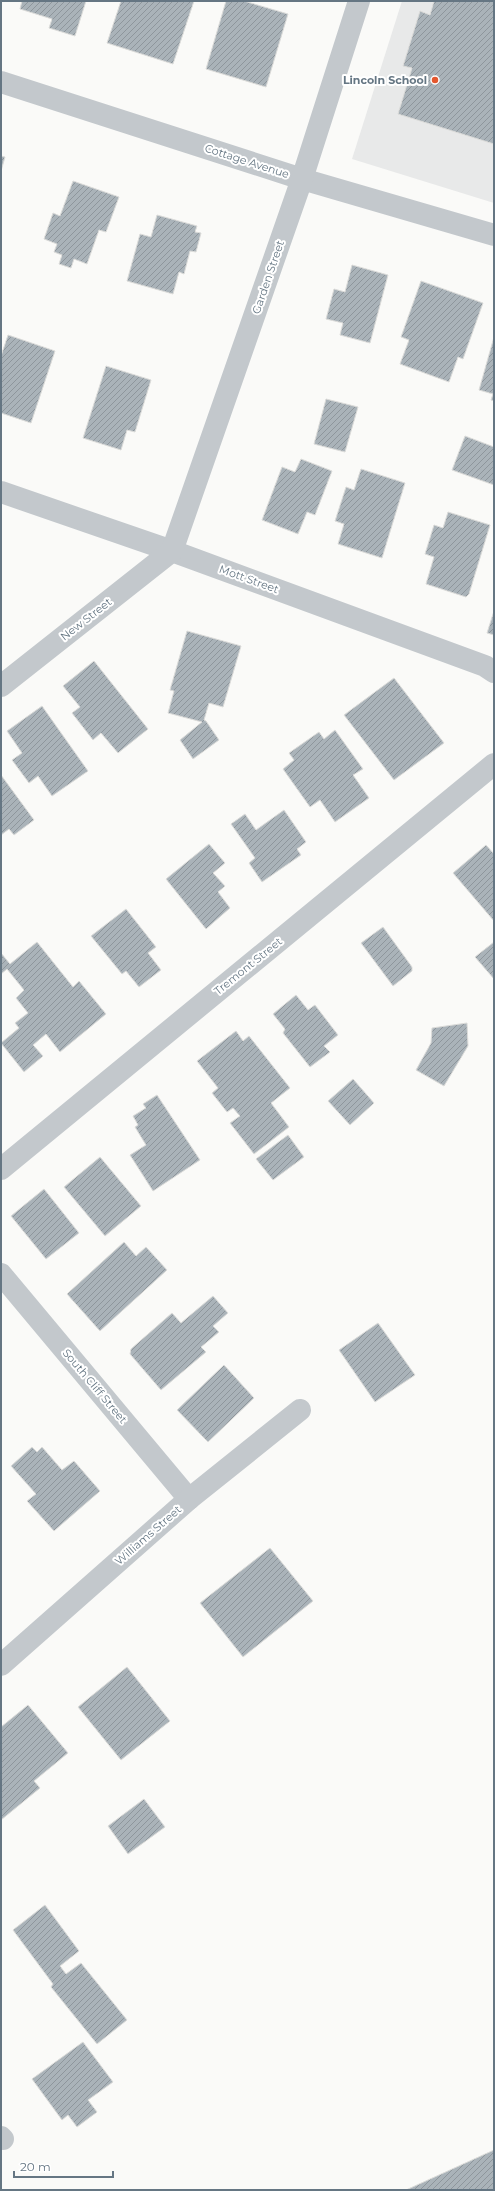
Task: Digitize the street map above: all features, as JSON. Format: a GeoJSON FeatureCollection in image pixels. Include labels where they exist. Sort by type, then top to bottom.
{"type":"FeatureCollection","features":[{"type":"Feature","properties":{"kind":"street","name":"Garden Street"},"geometry":{"type":"LineString","coordinates":[[172,551],[302,179],[359,1]]}},
{"type":"Feature","properties":{"kind":"street","name":"Cottage Avenue"},"geometry":{"type":"LineString","coordinates":[[1,82],[302,179],[494,235]]}},
{"type":"Feature","properties":{"kind":"street","name":"Mott Street"},"geometry":{"type":"LineString","coordinates":[[1,492],[172,551],[485,666],[494,672]]}},
{"type":"Feature","properties":{"kind":"street","name":"New Street"},"geometry":{"type":"LineString","coordinates":[[1,686],[172,551]]}},
{"type":"Feature","properties":{"kind":"street","name":"Tremont Street"},"geometry":{"type":"LineString","coordinates":[[1,1169],[494,764]]}},
{"type":"Feature","properties":{"kind":"street","name":"South Cliff Street"},"geometry":{"type":"LineString","coordinates":[[1,1274],[189,1499]]}},
{"type":"Feature","properties":{"kind":"street","name":"Williams Street"},"geometry":{"type":"LineString","coordinates":[[1,1665],[189,1499],[300,1410]]}},
{"type":"Feature","properties":{"kind":"shaded area","name":"Lincoln School"},"geometry":{"type":"Polygon","coordinates":[[[402,1],[494,1],[494,203],[352,159],[402,1]]]}},
{"type":"Feature","properties":{"kind":"building"},"geometry":{"type":"Polygon","coordinates":[[[22,1],[86,1],[75,36],[49,28],[52,19],[20,9],[22,1]]]}},
{"type":"Feature","properties":{"kind":"building"},"geometry":{"type":"Polygon","coordinates":[[[121,1],[194,1],[173,64],[107,43],[121,1]]]}},
{"type":"Feature","properties":{"kind":"building"},"geometry":{"type":"Polygon","coordinates":[[[226,1],[244,1],[288,14],[266,87],[206,69],[226,1]]]}},
{"type":"Feature","properties":{"kind":"building"},"geometry":{"type":"Polygon","coordinates":[[[434,1],[494,1],[494,144],[398,114],[412,68],[403,66],[420,11],[430,15],[434,1]]]}},
{"type":"Feature","properties":{"kind":"building"},"geometry":{"type":"Polygon","coordinates":[[[1,156],[5,157],[1,171],[1,156]]]}},
{"type":"Feature","properties":{"kind":"building"},"geometry":{"type":"Polygon","coordinates":[[[73,181],[119,197],[106,232],[99,230],[87,264],[74,259],[71,268],[59,264],[62,255],[54,252],[57,244],[44,239],[53,213],[60,216],[73,181]]]}},
{"type":"Feature","properties":{"kind":"building"},"geometry":{"type":"Polygon","coordinates":[[[157,215],[197,226],[195,232],[201,233],[196,252],[190,251],[184,274],[179,272],[173,294],[127,281],[140,234],[151,237],[157,215]]]}},
{"type":"Feature","properties":{"kind":"building"},"geometry":{"type":"Polygon","coordinates":[[[352,265],[388,275],[370,343],[340,335],[343,323],[326,319],[334,289],[345,292],[352,265]]]}},
{"type":"Feature","properties":{"kind":"building"},"geometry":{"type":"Polygon","coordinates":[[[421,281],[483,303],[463,359],[458,357],[449,382],[400,364],[409,340],[401,337],[421,281]]]}},
{"type":"Feature","properties":{"kind":"building"},"geometry":{"type":"Polygon","coordinates":[[[8,335],[55,351],[31,423],[1,413],[1,356],[8,335]]]}},
{"type":"Feature","properties":{"kind":"building"},"geometry":{"type":"Polygon","coordinates":[[[494,337],[494,401],[491,400],[493,394],[479,390],[494,337]]]}},
{"type":"Feature","properties":{"kind":"building"},"geometry":{"type":"Polygon","coordinates":[[[106,366],[151,380],[135,432],[127,430],[121,450],[83,438],[106,366]]]}},
{"type":"Feature","properties":{"kind":"building"},"geometry":{"type":"Polygon","coordinates":[[[326,399],[358,407],[345,452],[314,444],[326,399]]]}},
{"type":"Feature","properties":{"kind":"building"},"geometry":{"type":"Polygon","coordinates":[[[465,436],[494,447],[494,485],[452,470],[465,436]]]}},
{"type":"Feature","properties":{"kind":"building"},"geometry":{"type":"Polygon","coordinates":[[[301,459],[332,471],[315,515],[307,512],[298,534],[262,520],[282,467],[295,472],[301,459]]]}},
{"type":"Feature","properties":{"kind":"building"},"geometry":{"type":"Polygon","coordinates":[[[361,469],[405,483],[382,558],[338,544],[344,524],[335,521],[346,487],[354,490],[361,469]]]}},
{"type":"Feature","properties":{"kind":"building"},"geometry":{"type":"Polygon","coordinates":[[[448,512],[490,525],[469,594],[466,597],[426,584],[434,557],[425,554],[434,525],[443,528],[448,512]]]}},
{"type":"Feature","properties":{"kind":"building"},"geometry":{"type":"Polygon","coordinates":[[[494,611],[494,635],[487,633],[494,611]]]}},
{"type":"Feature","properties":{"kind":"building"},"geometry":{"type":"Polygon","coordinates":[[[187,631],[241,646],[223,707],[209,703],[204,720],[219,740],[193,759],[180,740],[202,722],[168,713],[174,691],[170,690],[187,631]]]}},
{"type":"Feature","properties":{"kind":"building"},"geometry":{"type":"Polygon","coordinates":[[[94,661],[148,729],[118,753],[101,733],[93,740],[72,713],[80,707],[63,686],[94,661]]]}},
{"type":"Feature","properties":{"kind":"building"},"geometry":{"type":"Polygon","coordinates":[[[394,678],[444,743],[394,780],[344,715],[394,678]]]}},
{"type":"Feature","properties":{"kind":"building"},"geometry":{"type":"Polygon","coordinates":[[[42,706],[88,771],[52,796],[38,776],[29,783],[12,760],[22,753],[7,731],[42,706]]]}},
{"type":"Feature","properties":{"kind":"building"},"geometry":{"type":"Polygon","coordinates":[[[335,730],[363,769],[353,775],[369,798],[335,822],[320,800],[310,807],[283,769],[294,760],[289,753],[319,732],[324,739],[335,730]]]}},
{"type":"Feature","properties":{"kind":"building"},"geometry":{"type":"Polygon","coordinates":[[[1,775],[34,820],[14,835],[9,829],[1,835],[1,775]]]}},
{"type":"Feature","properties":{"kind":"building"},"geometry":{"type":"Polygon","coordinates":[[[284,810],[306,842],[297,849],[301,855],[262,882],[249,863],[255,858],[231,824],[245,814],[256,830],[284,810]]]}},
{"type":"Feature","properties":{"kind":"building"},"geometry":{"type":"Polygon","coordinates":[[[209,844],[225,863],[213,873],[225,886],[218,892],[230,908],[206,929],[166,879],[209,844]]]}},
{"type":"Feature","properties":{"kind":"building"},"geometry":{"type":"Polygon","coordinates":[[[486,845],[494,854],[494,921],[453,873],[486,845]]]}},
{"type":"Feature","properties":{"kind":"building"},"geometry":{"type":"Polygon","coordinates":[[[126,909],[156,947],[148,953],[161,970],[139,987],[126,971],[122,974],[91,936],[126,909]]]}},
{"type":"Feature","properties":{"kind":"building"},"geometry":{"type":"Polygon","coordinates":[[[383,927],[412,967],[412,971],[393,986],[361,943],[383,927]]]}},
{"type":"Feature","properties":{"kind":"building"},"geometry":{"type":"Polygon","coordinates":[[[37,942],[73,987],[79,981],[106,1014],[60,1052],[46,1034],[33,1045],[43,1056],[24,1072],[1,1043],[19,1028],[15,1023],[28,1013],[16,998],[24,990],[7,969],[1,974],[1,953],[10,964],[37,942]]]}},
{"type":"Feature","properties":{"kind":"building"},"geometry":{"type":"Polygon","coordinates":[[[494,942],[494,979],[475,957],[494,942]]]}},
{"type":"Feature","properties":{"kind":"building"},"geometry":{"type":"Polygon","coordinates":[[[296,995],[308,1010],[315,1005],[338,1035],[324,1046],[330,1052],[310,1067],[283,1033],[285,1029],[273,1014],[296,995]]]}},
{"type":"Feature","properties":{"kind":"building"},"geometry":{"type":"Polygon","coordinates":[[[467,1023],[468,1046],[444,1086],[416,1070],[431,1043],[432,1028],[467,1023]]]}},
{"type":"Feature","properties":{"kind":"building"},"geometry":{"type":"Polygon","coordinates":[[[236,1031],[243,1041],[249,1036],[290,1088],[271,1103],[289,1127],[254,1154],[230,1123],[240,1116],[233,1108],[227,1112],[212,1093],[218,1088],[197,1061],[236,1031]]]}},
{"type":"Feature","properties":{"kind":"building"},"geometry":{"type":"Polygon","coordinates":[[[353,1079],[374,1103],[350,1125],[328,1101],[353,1079]]]}},
{"type":"Feature","properties":{"kind":"building"},"geometry":{"type":"Polygon","coordinates":[[[157,1095],[200,1160],[153,1191],[130,1155],[146,1145],[135,1127],[138,1125],[133,1116],[146,1108],[143,1104],[157,1095]]]}},
{"type":"Feature","properties":{"kind":"building"},"geometry":{"type":"Polygon","coordinates":[[[288,1135],[304,1157],[273,1180],[256,1159],[288,1135]]]}},
{"type":"Feature","properties":{"kind":"building"},"geometry":{"type":"Polygon","coordinates":[[[100,1157],[141,1206],[105,1236],[64,1187],[100,1157]]]}},
{"type":"Feature","properties":{"kind":"building"},"geometry":{"type":"Polygon","coordinates":[[[44,1189],[79,1233],[46,1259],[11,1216],[44,1189]]]}},
{"type":"Feature","properties":{"kind":"building"},"geometry":{"type":"Polygon","coordinates":[[[124,1242],[136,1256],[146,1247],[167,1270],[100,1331],[67,1294],[124,1242]]]}},
{"type":"Feature","properties":{"kind":"building"},"geometry":{"type":"Polygon","coordinates":[[[213,1296],[228,1313],[213,1326],[219,1332],[201,1347],[206,1352],[161,1390],[130,1354],[131,1349],[172,1313],[181,1323],[213,1296]]]}},
{"type":"Feature","properties":{"kind":"building"},"geometry":{"type":"Polygon","coordinates":[[[378,1323],[415,1375],[375,1402],[339,1350],[378,1323]]]}},
{"type":"Feature","properties":{"kind":"building"},"geometry":{"type":"Polygon","coordinates":[[[224,1365],[254,1398],[208,1442],[177,1410],[224,1365]]]}},
{"type":"Feature","properties":{"kind":"building"},"geometry":{"type":"Polygon","coordinates":[[[32,1447],[37,1452],[42,1447],[62,1470],[74,1461],[100,1491],[54,1531],[27,1501],[36,1494],[11,1466],[32,1447]]]}},
{"type":"Feature","properties":{"kind":"building"},"geometry":{"type":"Polygon","coordinates":[[[270,1548],[313,1601],[243,1657],[200,1603],[270,1548]]]}},
{"type":"Feature","properties":{"kind":"building"},"geometry":{"type":"Polygon","coordinates":[[[127,1667],[170,1721],[121,1760],[78,1707],[127,1667]]]}},
{"type":"Feature","properties":{"kind":"building"},"geometry":{"type":"Polygon","coordinates":[[[28,1705],[68,1753],[34,1781],[40,1788],[1,1820],[1,1727],[28,1705]]]}},
{"type":"Feature","properties":{"kind":"building"},"geometry":{"type":"Polygon","coordinates":[[[144,1799],[165,1827],[128,1854],[108,1826],[144,1799]]]}},
{"type":"Feature","properties":{"kind":"building"},"geometry":{"type":"Polygon","coordinates":[[[45,1905],[79,1951],[60,1966],[66,1974],[81,1963],[127,2020],[97,2044],[51,1987],[53,1984],[13,1930],[45,1905]]]}},
{"type":"Feature","properties":{"kind":"building"},"geometry":{"type":"Polygon","coordinates":[[[83,2042],[113,2082],[88,2100],[97,2112],[77,2127],[68,2115],[62,2120],[32,2079],[83,2042]]]}},
{"type":"Feature","properties":{"kind":"building"},"geometry":{"type":"Polygon","coordinates":[[[494,2150],[494,2190],[406,2190],[494,2150]]]}},
{"type":"Feature","properties":{"kind":"place","name":"Lincoln School"},"geometry":{"type":"Point","coordinates":[435,80]}}]}
